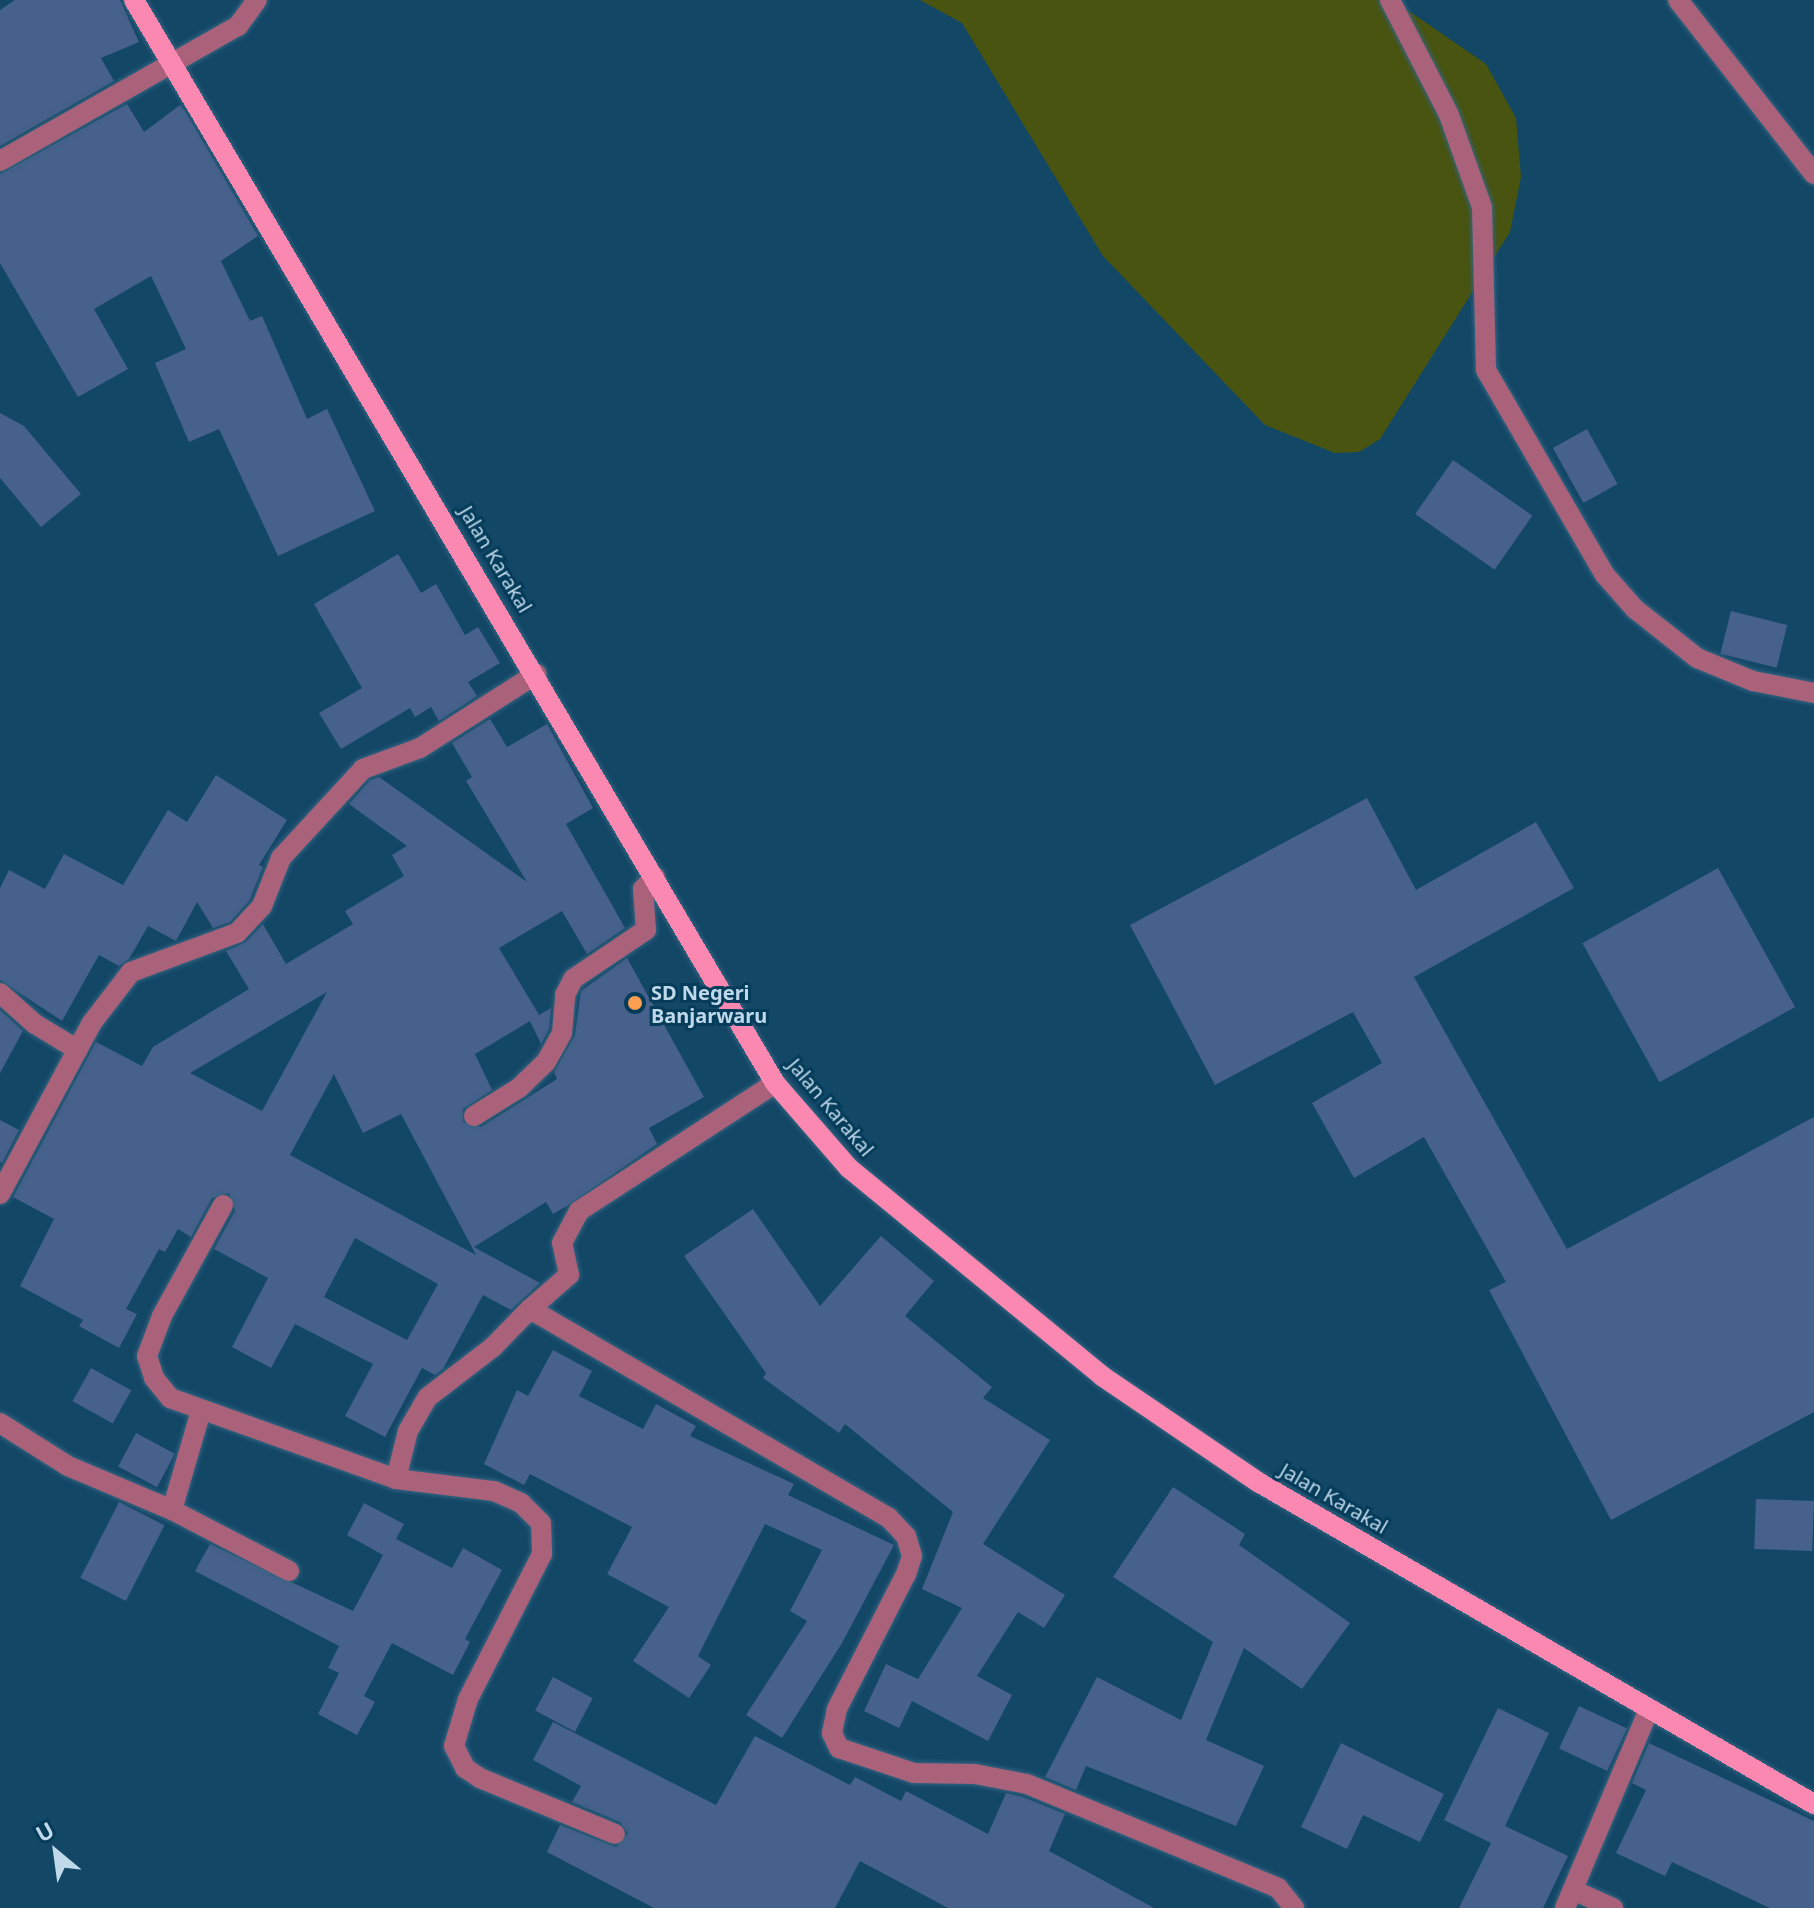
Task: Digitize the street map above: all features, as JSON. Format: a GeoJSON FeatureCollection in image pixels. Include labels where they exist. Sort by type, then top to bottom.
{"type":"FeatureCollection","features":[{"type":"Feature","properties":{"kind":"main road","name":"Jalan Karakal"},"geometry":{"type":"LineString","coordinates":[[134,0],[536,674],[775,1083],[849,1168],[1102,1376],[1258,1482],[1814,1804]]}},
{"type":"Feature","properties":{"kind":"street"},"geometry":{"type":"LineString","coordinates":[[0,161],[238,26],[257,0]]}},
{"type":"Feature","properties":{"kind":"street"},"geometry":{"type":"LineString","coordinates":[[1390,0],[1449,115],[1482,207],[1486,370],[1605,575],[1635,609],[1697,658],[1753,681],[1814,693]]}},
{"type":"Feature","properties":{"kind":"street"},"geometry":{"type":"LineString","coordinates":[[1678,0],[1814,174]]}},
{"type":"Feature","properties":{"kind":"street"},"geometry":{"type":"LineString","coordinates":[[0,1194],[91,1024],[139,965],[237,933],[252,922],[281,858],[363,769],[420,748],[536,674]]}},
{"type":"Feature","properties":{"kind":"street"},"geometry":{"type":"LineString","coordinates":[[474,1116],[519,1088],[546,1062],[562,1033],[565,995],[573,979],[646,930],[643,889],[655,877]]}},
{"type":"Feature","properties":{"kind":"street"},"geometry":{"type":"LineString","coordinates":[[0,993],[35,1024],[78,1050]]}},
{"type":"Feature","properties":{"kind":"street"},"geometry":{"type":"LineString","coordinates":[[396,1479],[408,1431],[428,1397],[493,1347],[569,1275],[562,1243],[571,1218],[775,1083]]}},
{"type":"Feature","properties":{"kind":"street"},"geometry":{"type":"LineString","coordinates":[[223,1205],[162,1316],[147,1356],[161,1389],[201,1411],[396,1479],[494,1491],[521,1503],[541,1523],[542,1554],[468,1699],[454,1746],[465,1768],[480,1778],[615,1834]]}},
{"type":"Feature","properties":{"kind":"street"},"geometry":{"type":"LineString","coordinates":[[530,1309],[889,1518],[906,1536],[912,1556],[906,1574],[837,1709],[832,1733],[839,1748],[914,1773],[975,1774],[1027,1784],[1278,1888],[1294,1908]]}},
{"type":"Feature","properties":{"kind":"street"},"geometry":{"type":"LineString","coordinates":[[172,1510],[201,1411]]}},
{"type":"Feature","properties":{"kind":"street"},"geometry":{"type":"LineString","coordinates":[[0,1423],[68,1466],[172,1510],[289,1571]]}},
{"type":"Feature","properties":{"kind":"street"},"geometry":{"type":"LineString","coordinates":[[1613,1908],[1569,1899],[1649,1709]]}},
{"type":"Feature","properties":{"kind":"green space"},"geometry":{"type":"Polygon","coordinates":[[[920,0],[1393,0],[1486,64],[1516,118],[1521,177],[1510,232],[1380,439],[1359,452],[1335,453],[1265,425],[1103,256],[962,23],[920,0]]]}},
{"type":"Feature","properties":{"kind":"building"},"geometry":{"type":"Polygon","coordinates":[[[15,0],[120,0],[139,42],[101,58],[114,81],[0,146],[0,10],[15,0]]]}},
{"type":"Feature","properties":{"kind":"building"},"geometry":{"type":"Polygon","coordinates":[[[127,104],[144,132],[180,105],[185,111],[258,236],[221,261],[250,321],[262,316],[307,419],[327,409],[375,511],[278,556],[219,429],[189,442],[155,363],[186,349],[151,276],[94,309],[128,369],[78,397],[0,263],[0,174],[127,104]]]}},
{"type":"Feature","properties":{"kind":"building"},"geometry":{"type":"Polygon","coordinates":[[[0,413],[24,426],[81,494],[41,527],[0,478],[0,413]]]}},
{"type":"Feature","properties":{"kind":"building"},"geometry":{"type":"Polygon","coordinates":[[[1587,429],[1618,484],[1583,503],[1553,448],[1587,429]]]}},
{"type":"Feature","properties":{"kind":"building"},"geometry":{"type":"Polygon","coordinates":[[[1453,460],[1532,516],[1495,570],[1415,514],[1453,460]]]}},
{"type":"Feature","properties":{"kind":"building"},"geometry":{"type":"Polygon","coordinates":[[[398,554],[421,593],[436,584],[465,635],[478,627],[500,663],[468,682],[477,696],[439,721],[431,707],[415,717],[410,708],[341,749],[319,713],[362,688],[314,604],[398,554]]]}},
{"type":"Feature","properties":{"kind":"building"},"geometry":{"type":"Polygon","coordinates":[[[1731,611],[1787,625],[1777,668],[1720,654],[1731,611]]]}},
{"type":"Feature","properties":{"kind":"building"},"geometry":{"type":"Polygon","coordinates":[[[490,719],[507,747],[547,724],[593,808],[566,824],[625,928],[587,954],[562,911],[499,948],[539,1015],[551,1008],[549,1029],[541,1044],[530,1021],[475,1054],[492,1090],[463,1109],[463,1122],[481,1127],[557,1079],[554,1072],[575,1035],[581,991],[627,958],[704,1097],[649,1128],[657,1144],[567,1206],[553,1214],[546,1202],[474,1247],[540,1283],[511,1310],[483,1295],[443,1369],[435,1375],[422,1368],[385,1437],[345,1416],[373,1364],[295,1324],[271,1368],[232,1347],[268,1278],[214,1249],[235,1211],[229,1193],[212,1198],[191,1237],[178,1229],[165,1252],[159,1249],[126,1309],[137,1314],[119,1348],[79,1326],[83,1320],[20,1286],[54,1219],[13,1197],[96,1042],[142,1066],[153,1047],[249,989],[226,951],[246,942],[263,924],[286,964],[353,924],[345,911],[404,876],[392,855],[407,846],[349,804],[370,780],[379,777],[527,882],[466,781],[472,777],[452,743],[490,719]],[[327,992],[190,1073],[262,1111],[327,992]],[[334,1074],[290,1155],[476,1255],[401,1114],[363,1133],[334,1074]],[[355,1238],[324,1297],[407,1340],[438,1284],[355,1238]]]}},
{"type":"Feature","properties":{"kind":"building"},"geometry":{"type":"Polygon","coordinates":[[[216,775],[287,820],[259,865],[263,867],[249,901],[230,922],[213,928],[197,902],[176,941],[148,926],[129,959],[119,966],[99,955],[62,1021],[0,980],[0,888],[9,870],[45,889],[64,854],[123,885],[168,810],[187,822],[216,775]]]}},
{"type":"Feature","properties":{"kind":"building"},"geometry":{"type":"Polygon","coordinates":[[[1367,798],[1416,890],[1536,822],[1574,888],[1414,977],[1567,1249],[1814,1117],[1814,1412],[1611,1520],[1489,1290],[1506,1282],[1424,1137],[1354,1178],[1312,1103],[1382,1063],[1353,1012],[1215,1085],[1130,925],[1367,798]]]}},
{"type":"Feature","properties":{"kind":"building"},"geometry":{"type":"Polygon","coordinates":[[[1718,868],[1795,1007],[1660,1082],[1582,943],[1718,868]]]}},
{"type":"Feature","properties":{"kind":"building"},"geometry":{"type":"Polygon","coordinates":[[[0,1010],[23,1031],[0,1073],[0,1010]]]}},
{"type":"Feature","properties":{"kind":"building"},"geometry":{"type":"Polygon","coordinates":[[[0,1120],[19,1130],[2,1163],[0,1162],[0,1120]]]}},
{"type":"Feature","properties":{"kind":"building"},"geometry":{"type":"Polygon","coordinates":[[[753,1209],[820,1306],[881,1236],[934,1281],[905,1316],[992,1387],[983,1398],[1050,1440],[983,1544],[1065,1595],[1044,1628],[1018,1612],[977,1676],[1012,1695],[988,1741],[912,1701],[899,1728],[864,1711],[886,1664],[918,1679],[962,1608],[922,1589],[953,1512],[845,1424],[839,1433],[763,1378],[766,1373],[684,1256],[753,1209]]]}},
{"type":"Feature","properties":{"kind":"building"},"geometry":{"type":"Polygon","coordinates":[[[553,1350],[592,1371],[579,1396],[643,1429],[656,1404],[696,1426],[690,1436],[794,1484],[788,1495],[894,1545],[842,1643],[782,1738],[746,1715],[807,1621],[790,1611],[822,1550],[765,1524],[698,1656],[711,1665],[689,1698],[633,1661],[669,1607],[607,1574],[632,1527],[530,1474],[524,1485],[484,1464],[517,1390],[528,1396],[553,1350]]]}},
{"type":"Feature","properties":{"kind":"building"},"geometry":{"type":"Polygon","coordinates":[[[91,1368],[131,1390],[113,1424],[73,1401],[91,1368]]]}},
{"type":"Feature","properties":{"kind":"building"},"geometry":{"type":"Polygon","coordinates":[[[136,1433],[175,1454],[157,1487],[118,1467],[136,1433]]]}},
{"type":"Feature","properties":{"kind":"building"},"geometry":{"type":"Polygon","coordinates":[[[1173,1487],[1245,1534],[1239,1545],[1350,1623],[1302,1689],[1244,1648],[1206,1740],[1264,1766],[1236,1826],[1086,1766],[1076,1790],[1045,1777],[1097,1677],[1181,1720],[1213,1642],[1113,1577],[1173,1487]]]}},
{"type":"Feature","properties":{"kind":"building"},"geometry":{"type":"Polygon","coordinates":[[[1756,1499],[1814,1501],[1812,1551],[1754,1549],[1756,1499]]]}},
{"type":"Feature","properties":{"kind":"building"},"geometry":{"type":"Polygon","coordinates":[[[119,1502],[164,1525],[126,1601],[80,1578],[119,1502]]]}},
{"type":"Feature","properties":{"kind":"building"},"geometry":{"type":"Polygon","coordinates":[[[364,1503],[404,1524],[396,1539],[452,1568],[463,1548],[502,1570],[465,1639],[470,1642],[453,1675],[392,1643],[364,1696],[375,1702],[357,1735],[318,1714],[339,1673],[328,1668],[339,1646],[195,1571],[210,1544],[353,1611],[383,1555],[347,1535],[364,1503]]]}},
{"type":"Feature","properties":{"kind":"building"},"geometry":{"type":"Polygon","coordinates":[[[553,1677],[593,1698],[575,1732],[535,1711],[553,1677]]]}},
{"type":"Feature","properties":{"kind":"building"},"geometry":{"type":"Polygon","coordinates":[[[1579,1706],[1627,1728],[1607,1771],[1559,1749],[1579,1706]]]}},
{"type":"Feature","properties":{"kind":"building"},"geometry":{"type":"Polygon","coordinates":[[[1498,1708],[1549,1733],[1505,1826],[1568,1856],[1543,1908],[1459,1908],[1491,1843],[1444,1820],[1498,1708]]]}},
{"type":"Feature","properties":{"kind":"building"},"geometry":{"type":"Polygon","coordinates":[[[553,1722],[716,1805],[755,1736],[850,1785],[855,1777],[901,1801],[906,1791],[988,1834],[1006,1793],[1023,1797],[1065,1814],[1049,1851],[1154,1908],[948,1908],[860,1861],[835,1908],[654,1908],[547,1852],[560,1825],[616,1847],[628,1833],[620,1822],[572,1802],[581,1786],[533,1760],[553,1722]]]}},
{"type":"Feature","properties":{"kind":"building"},"geometry":{"type":"Polygon","coordinates":[[[1341,1743],[1444,1794],[1420,1842],[1363,1815],[1347,1849],[1301,1827],[1341,1743]]]}},
{"type":"Feature","properties":{"kind":"building"},"geometry":{"type":"Polygon","coordinates":[[[1649,1743],[1814,1821],[1814,1908],[1770,1908],[1672,1862],[1665,1876],[1616,1853],[1646,1790],[1632,1783],[1649,1743]]]}},
{"type":"Feature","properties":{"kind":"place","name":"SD Negeri Banjarwaru"},"geometry":{"type":"Point","coordinates":[635,1003]}}]}
